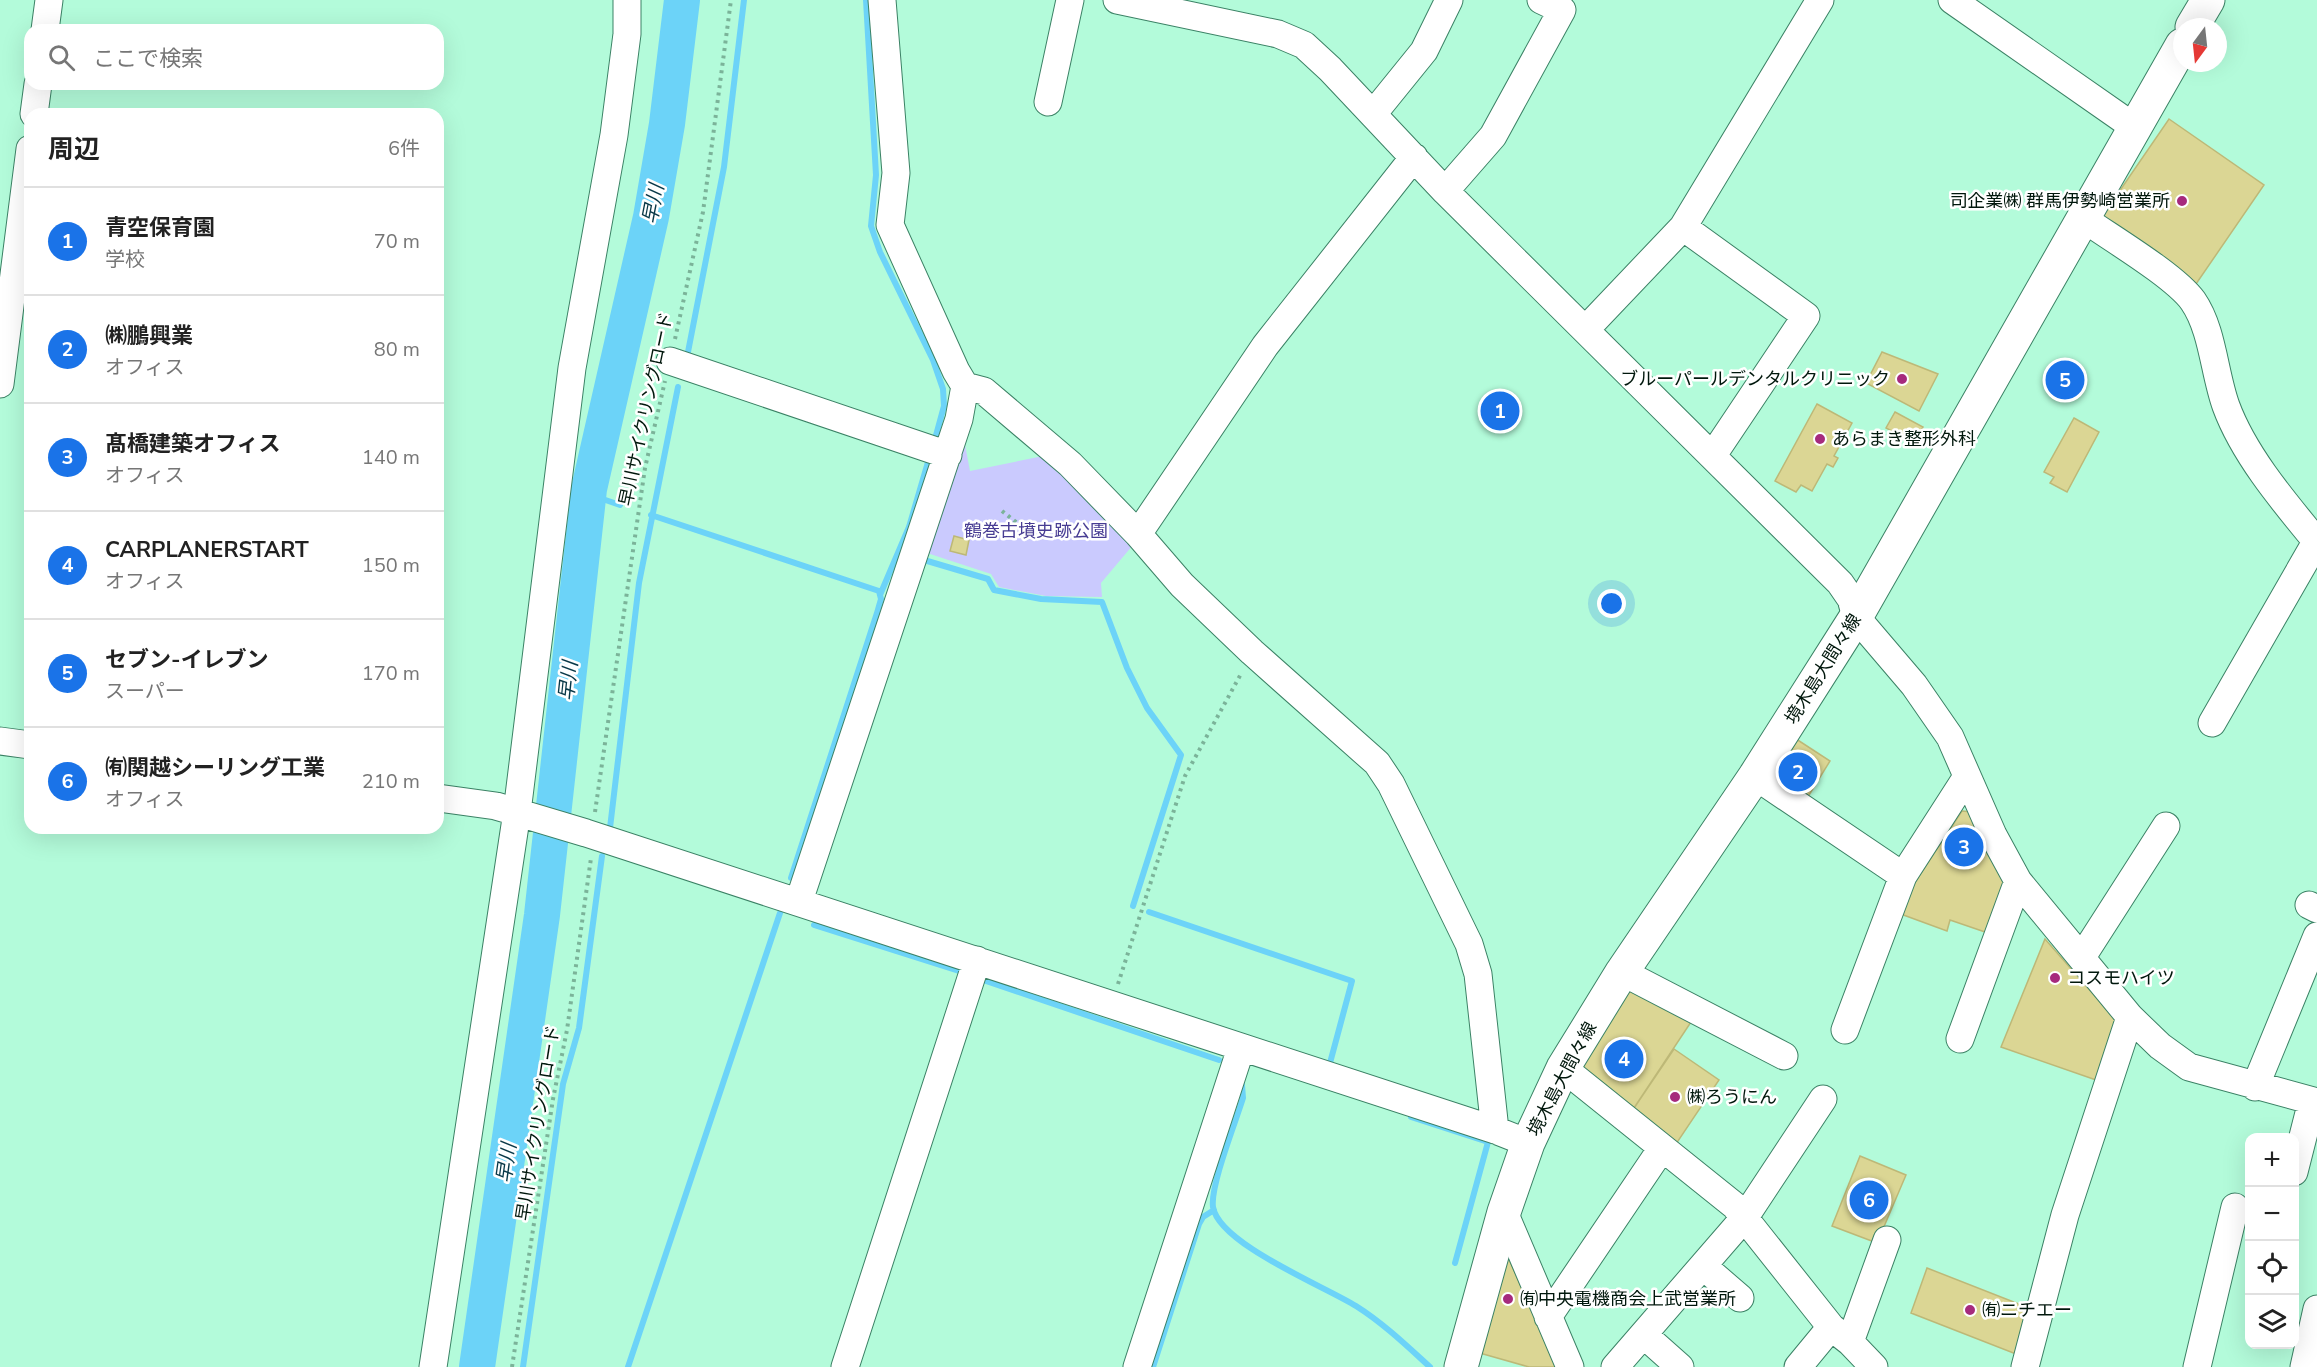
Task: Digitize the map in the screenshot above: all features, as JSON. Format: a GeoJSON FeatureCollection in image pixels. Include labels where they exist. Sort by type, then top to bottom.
{"type":"FeatureCollection","features":[{"type":"Feature","properties":{"kind":"main road"},"geometry":{"type":"LineString","coordinates":[[2198,18],[2208,0]]}},
{"type":"Feature","properties":{"kind":"main road","name":"境木島大間々線"},"geometry":{"type":"LineString","coordinates":[[1461,1367],[1504,1212],[1528,1143],[1563,1068],[1622,972],[1755,776],[1856,617],[2173,60]]}},
{"type":"Feature","properties":{"kind":"street"},"geometry":{"type":"LineString","coordinates":[[46,24],[49,0]]}},
{"type":"Feature","properties":{"kind":"street"},"geometry":{"type":"LineString","coordinates":[[433,1367],[521,814],[572,368],[615,135],[627,34],[627,0]]}},
{"type":"Feature","properties":{"kind":"street"},"geometry":{"type":"LineString","coordinates":[[799,901],[948,455],[959,419],[965,386],[890,225],[896,173],[882,0]]}},
{"type":"Feature","properties":{"kind":"street"},"geometry":{"type":"LineString","coordinates":[[1048,102],[1071,0]]}},
{"type":"Feature","properties":{"kind":"street"},"geometry":{"type":"LineString","coordinates":[[1373,114],[1424,51],[1449,0]]}},
{"type":"Feature","properties":{"kind":"street"},"geometry":{"type":"LineString","coordinates":[[1445,191],[1493,136],[1562,10],[1541,0]]}},
{"type":"Feature","properties":{"kind":"street"},"geometry":{"type":"LineString","coordinates":[[1586,329],[1683,226],[1820,0]]}},
{"type":"Feature","properties":{"kind":"street"},"geometry":{"type":"LineString","coordinates":[[1952,0],[2134,127]]}},
{"type":"Feature","properties":{"kind":"street"},"geometry":{"type":"LineString","coordinates":[[1126,1],[1226,10],[1304,45],[1445,191],[1713,454],[1840,583],[1851,599],[1856,617],[1914,685],[1950,737],[1966,778],[2018,881],[2130,1017],[2160,1046],[2189,1067],[2314,1102],[2299,1157]]}},
{"type":"Feature","properties":{"kind":"street"},"geometry":{"type":"LineString","coordinates":[[35,108],[37,90]]}},
{"type":"Feature","properties":{"kind":"street"},"geometry":{"type":"LineString","coordinates":[[1138,534],[1265,346],[1414,157]]}},
{"type":"Feature","properties":{"kind":"street"},"geometry":{"type":"LineString","coordinates":[[0,384],[24,196]]}},
{"type":"Feature","properties":{"kind":"street"},"geometry":{"type":"LineString","coordinates":[[2084,219],[2178,286],[2193,301],[2201,318],[2226,407],[2255,459],[2317,542],[2212,723]]}},
{"type":"Feature","properties":{"kind":"street"},"geometry":{"type":"LineString","coordinates":[[1683,226],[1806,315],[1713,454]]}},
{"type":"Feature","properties":{"kind":"street"},"geometry":{"type":"LineString","coordinates":[[670,361],[948,455]]}},
{"type":"Feature","properties":{"kind":"street"},"geometry":{"type":"LineString","coordinates":[[965,386],[984,391],[1070,464],[1138,534],[1182,585],[1252,652],[1377,763],[1391,784],[1469,944],[1478,974],[1495,1130]]}},
{"type":"Feature","properties":{"kind":"street"},"geometry":{"type":"LineString","coordinates":[[0,741],[24,744]]}},
{"type":"Feature","properties":{"kind":"street"},"geometry":{"type":"LineString","coordinates":[[1755,776],[1903,876]]}},
{"type":"Feature","properties":{"kind":"street"},"geometry":{"type":"LineString","coordinates":[[1845,1030],[1903,876],[1966,778]]}},
{"type":"Feature","properties":{"kind":"street"},"geometry":{"type":"LineString","coordinates":[[444,799],[496,806],[799,901],[1495,1130],[1528,1143]]}},
{"type":"Feature","properties":{"kind":"street"},"geometry":{"type":"LineString","coordinates":[[2082,957],[2166,826]]}},
{"type":"Feature","properties":{"kind":"street"},"geometry":{"type":"LineString","coordinates":[[1960,1039],[2018,881]]}},
{"type":"Feature","properties":{"kind":"street"},"geometry":{"type":"LineString","coordinates":[[2255,1087],[2317,936]]}},
{"type":"Feature","properties":{"kind":"street"},"geometry":{"type":"LineString","coordinates":[[844,1367],[977,960]]}},
{"type":"Feature","properties":{"kind":"street"},"geometry":{"type":"LineString","coordinates":[[1622,972],[1784,1056]]}},
{"type":"Feature","properties":{"kind":"street"},"geometry":{"type":"LineString","coordinates":[[2025,1367],[2065,1215],[2130,1017]]}},
{"type":"Feature","properties":{"kind":"street"},"geometry":{"type":"LineString","coordinates":[[1137,1367],[1241,1048]]}},
{"type":"Feature","properties":{"kind":"street"},"geometry":{"type":"LineString","coordinates":[[1563,1068],[1746,1217],[1841,1334],[1874,1367]]}},
{"type":"Feature","properties":{"kind":"street"},"geometry":{"type":"LineString","coordinates":[[1615,1367],[1746,1217],[1823,1099]]}},
{"type":"Feature","properties":{"kind":"street"},"geometry":{"type":"LineString","coordinates":[[1548,1317],[1662,1148]]}},
{"type":"Feature","properties":{"kind":"street"},"geometry":{"type":"LineString","coordinates":[[2197,1367],[2234,1207]]}},
{"type":"Feature","properties":{"kind":"street"},"geometry":{"type":"LineString","coordinates":[[1504,1212],[1570,1367]]}},
{"type":"Feature","properties":{"kind":"street"},"geometry":{"type":"LineString","coordinates":[[1798,1367],[1841,1334],[1887,1240]]}},
{"type":"Feature","properties":{"kind":"street"},"geometry":{"type":"LineString","coordinates":[[1703,1266],[1740,1298]]}},
{"type":"Feature","properties":{"kind":"street"},"geometry":{"type":"LineString","coordinates":[[2304,1367],[2317,1309]]}},
{"type":"Feature","properties":{"kind":"street"},"geometry":{"type":"LineString","coordinates":[[1644,1335],[1680,1367]]}},
{"type":"Feature","properties":{"kind":"path","name":"早川サイクリングロード"},"geometry":{"type":"LineString","coordinates":[[513,1367],[553,1099],[567,1030],[591,835],[645,468],[703,212],[731,0]]}},
{"type":"Feature","properties":{"kind":"path"},"geometry":{"type":"LineString","coordinates":[[1002,511],[1030,533]]}},
{"type":"Feature","properties":{"kind":"path"},"geometry":{"type":"LineString","coordinates":[[1112,1004],[1185,776],[1215,725],[1252,652]]}},
{"type":"Feature","properties":{"kind":"green space","name":"鶴巻古墳史跡公園"},"geometry":{"type":"Polygon","coordinates":[[[963,434],[970,471],[1048,455],[1133,545],[1101,583],[1102,597],[1046,596],[999,587],[991,574],[921,551],[963,434]]]}},
{"type":"Feature","properties":{"kind":"building","name":"司企業㈱ 群馬伊勢崎営業所"},"geometry":{"type":"Polygon","coordinates":[[[2169,119],[2264,185],[2196,284],[2101,218],[2169,119]]]}},
{"type":"Feature","properties":{"kind":"building","name":"ブルーパールデンタルクリニック"},"geometry":{"type":"Polygon","coordinates":[[[1882,352],[1938,374],[1919,411],[1866,383],[1882,352]]]}},
{"type":"Feature","properties":{"kind":"building","name":"あらまき整形外科"},"geometry":{"type":"Polygon","coordinates":[[[1817,404],[1852,423],[1834,456],[1838,458],[1833,467],[1827,464],[1812,491],[1801,485],[1796,492],[1775,481],[1817,404]]]}},
{"type":"Feature","properties":{"kind":"building"},"geometry":{"type":"Polygon","coordinates":[[[1895,412],[1923,427],[1914,443],[1886,428],[1895,412]]]}},
{"type":"Feature","properties":{"kind":"building"},"geometry":{"type":"Polygon","coordinates":[[[2074,418],[2099,432],[2067,492],[2050,483],[2054,477],[2044,472],[2074,418]]]}},
{"type":"Feature","properties":{"kind":"building"},"geometry":{"type":"Polygon","coordinates":[[[954,536],[969,540],[966,555],[950,551],[954,536]]]}},
{"type":"Feature","properties":{"kind":"building"},"geometry":{"type":"Polygon","coordinates":[[[1790,735],[1830,761],[1806,800],[1775,780],[1771,763],[1790,735]]]}},
{"type":"Feature","properties":{"kind":"building"},"geometry":{"type":"Polygon","coordinates":[[[1962,811],[1973,812],[2007,882],[1988,933],[1950,920],[1947,931],[1898,913],[1902,902],[1962,811]]]}},
{"type":"Feature","properties":{"kind":"building","name":"コスモハイツ"},"geometry":{"type":"Polygon","coordinates":[[[2045,939],[2114,1018],[2117,1030],[2099,1081],[2001,1047],[2045,939]]]}},
{"type":"Feature","properties":{"kind":"building"},"geometry":{"type":"Polygon","coordinates":[[[1625,986],[1693,1019],[1630,1114],[1574,1069],[1625,986]]]}},
{"type":"Feature","properties":{"kind":"building","name":"㈱ろうにん"},"geometry":{"type":"Polygon","coordinates":[[[1674,1049],[1719,1080],[1672,1150],[1630,1114],[1674,1049]]]}},
{"type":"Feature","properties":{"kind":"building"},"geometry":{"type":"Polygon","coordinates":[[[1860,1156],[1906,1175],[1877,1243],[1832,1226],[1860,1156]]]}},
{"type":"Feature","properties":{"kind":"building","name":"㈲中央電機商会上武営業所"},"geometry":{"type":"Polygon","coordinates":[[[1503,1246],[1557,1367],[1529,1367],[1476,1352],[1503,1246]]]}},
{"type":"Feature","properties":{"kind":"building","name":"㈲ニチエー"},"geometry":{"type":"Polygon","coordinates":[[[1927,1268],[2029,1308],[2016,1354],[1911,1313],[1927,1268]]]}},
{"type":"Feature","properties":{"kind":"waterway","name":"早川"},"geometry":{"type":"LineString","coordinates":[[477,1367],[542,915],[589,489],[651,217],[667,124],[682,0]]}},
{"type":"Feature","properties":{"kind":"waterway"},"geometry":{"type":"LineString","coordinates":[[688,352],[724,167],[744,0]]}},
{"type":"Feature","properties":{"kind":"waterway"},"geometry":{"type":"LineString","coordinates":[[866,0],[876,175],[871,226],[880,252],[933,360],[943,389],[944,406],[935,439]]}},
{"type":"Feature","properties":{"kind":"waterway"},"geometry":{"type":"LineString","coordinates":[[610,828],[639,583],[678,387]]}},
{"type":"Feature","properties":{"kind":"waterway"},"geometry":{"type":"LineString","coordinates":[[880,595],[909,527],[928,462]]}},
{"type":"Feature","properties":{"kind":"waterway"},"geometry":{"type":"LineString","coordinates":[[588,494],[620,505]]}},
{"type":"Feature","properties":{"kind":"waterway"},"geometry":{"type":"LineString","coordinates":[[651,515],[879,591],[881,599],[877,613],[791,878]]}},
{"type":"Feature","properties":{"kind":"waterway"},"geometry":{"type":"LineString","coordinates":[[923,564],[924,560],[988,579],[994,590],[1041,599],[1102,602],[1127,668],[1147,708],[1181,755],[1133,906]]}},
{"type":"Feature","properties":{"kind":"waterway"},"geometry":{"type":"LineString","coordinates":[[523,1367],[563,1084],[579,1028],[602,856]]}},
{"type":"Feature","properties":{"kind":"waterway"},"geometry":{"type":"LineString","coordinates":[[1149,912],[1352,981],[1330,1063]]}},
{"type":"Feature","properties":{"kind":"waterway"},"geometry":{"type":"LineString","coordinates":[[628,1367],[780,913]]}},
{"type":"Feature","properties":{"kind":"waterway"},"geometry":{"type":"LineString","coordinates":[[814,925],[959,971]]}},
{"type":"Feature","properties":{"kind":"waterway"},"geometry":{"type":"LineString","coordinates":[[983,980],[1219,1060]]}},
{"type":"Feature","properties":{"kind":"waterway"},"geometry":{"type":"LineString","coordinates":[[1242,1085],[1243,1098],[1215,1184],[1213,1207],[1220,1221],[1233,1235],[1252,1249],[1356,1306],[1430,1367]]}},
{"type":"Feature","properties":{"kind":"waterway"},"geometry":{"type":"LineString","coordinates":[[1411,1117],[1488,1142],[1455,1263]]}},
{"type":"Feature","properties":{"kind":"waterway"},"geometry":{"type":"LineString","coordinates":[[1153,1367],[1199,1224],[1203,1217],[1214,1210]]}},
{"type":"Feature","properties":{"kind":"place","name":"司企業㈱ 群馬伊勢崎営業所"},"geometry":{"type":"Point","coordinates":[2182,201]}},
{"type":"Feature","properties":{"kind":"place","name":"ブルーパールデンタルクリニック"},"geometry":{"type":"Point","coordinates":[1902,379]}},
{"type":"Feature","properties":{"kind":"place","name":"セブン-イレブン"},"geometry":{"type":"Point","coordinates":[2065,380]}},
{"type":"Feature","properties":{"kind":"place","name":"青空保育園"},"geometry":{"type":"Point","coordinates":[1500,411]}},
{"type":"Feature","properties":{"kind":"place","name":"あらまき整形外科"},"geometry":{"type":"Point","coordinates":[1820,439]}},
{"type":"Feature","properties":{"kind":"place","name":"㈱鵬興業"},"geometry":{"type":"Point","coordinates":[1798,772]}},
{"type":"Feature","properties":{"kind":"place","name":"髙橋建築オフィス"},"geometry":{"type":"Point","coordinates":[1964,847]}},
{"type":"Feature","properties":{"kind":"place","name":"コスモハイツ"},"geometry":{"type":"Point","coordinates":[2055,978]}},
{"type":"Feature","properties":{"kind":"place","name":"CARPLANERSTART"},"geometry":{"type":"Point","coordinates":[1624,1059]}},
{"type":"Feature","properties":{"kind":"place","name":"㈱ろうにん"},"geometry":{"type":"Point","coordinates":[1675,1097]}},
{"type":"Feature","properties":{"kind":"place","name":"㈲関越シーリング工業"},"geometry":{"type":"Point","coordinates":[1869,1200]}},
{"type":"Feature","properties":{"kind":"place","name":"㈲中央電機商会上武営業所"},"geometry":{"type":"Point","coordinates":[1508,1299]}},
{"type":"Feature","properties":{"kind":"place","name":"㈲ニチエー"},"geometry":{"type":"Point","coordinates":[1970,1310]}}]}
